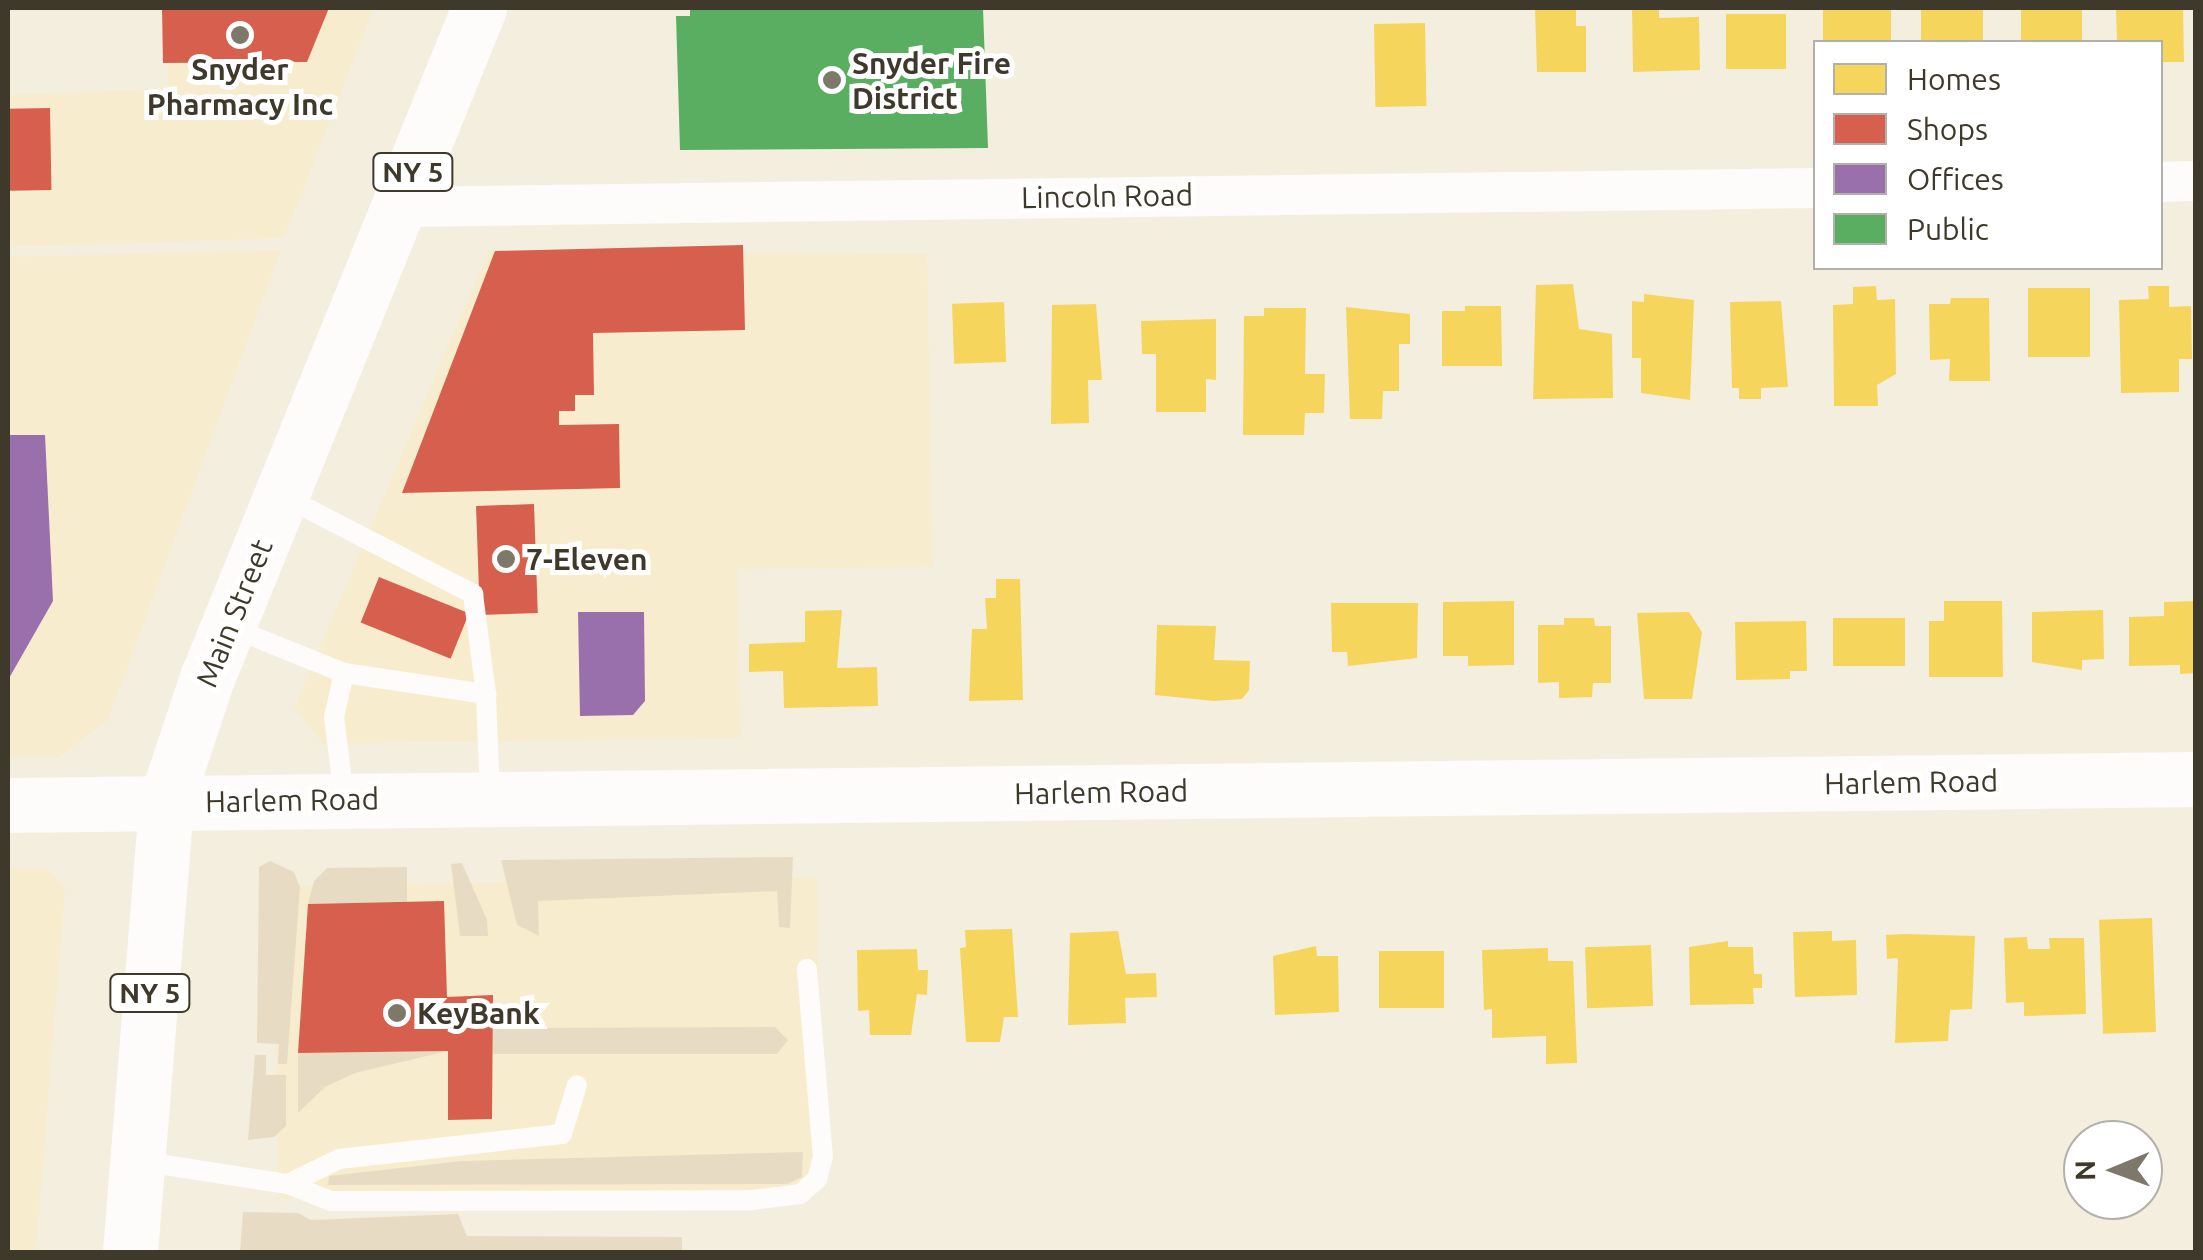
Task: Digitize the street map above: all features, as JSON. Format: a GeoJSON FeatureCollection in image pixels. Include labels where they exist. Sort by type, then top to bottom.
{"type":"FeatureCollection","features":[{"type":"Feature","properties":{"kind":"main road","name":"Main Street"},"geometry":{"type":"LineString","coordinates":[[130,1252],[166,801],[228,626],[479,8]]}},
{"type":"Feature","properties":{"kind":"main road","name":"Harlem Road"},"geometry":{"type":"LineString","coordinates":[[8,805],[2196,778]]}},
{"type":"Feature","properties":{"kind":"street"},"geometry":{"type":"LineString","coordinates":[[2163,182],[2196,181]]}},
{"type":"Feature","properties":{"kind":"street","name":"Lincoln Road"},"geometry":{"type":"LineString","coordinates":[[399,207],[1813,188]]}},
{"type":"Feature","properties":{"kind":"lane"},"geometry":{"type":"LineString","coordinates":[[282,496],[473,594],[486,694],[490,798]]}},
{"type":"Feature","properties":{"kind":"lane"},"geometry":{"type":"LineString","coordinates":[[228,626],[344,673],[486,694]]}},
{"type":"Feature","properties":{"kind":"lane"},"geometry":{"type":"LineString","coordinates":[[344,673],[334,717],[344,798]]}},
{"type":"Feature","properties":{"kind":"lane"},"geometry":{"type":"LineString","coordinates":[[137,1161],[288,1184],[308,1197],[371,1202],[752,1200],[800,1194],[817,1179],[823,1157],[807,969]]}},
{"type":"Feature","properties":{"kind":"lane"},"geometry":{"type":"LineString","coordinates":[[288,1184],[338,1159],[562,1134],[577,1085]]}},
{"type":"Feature","properties":{"kind":"shaded area"},"geometry":{"type":"Polygon","coordinates":[[[168,8],[374,8],[284,238],[8,247],[8,95],[168,88],[168,8]]]}},
{"type":"Feature","properties":{"kind":"shaded area"},"geometry":{"type":"Polygon","coordinates":[[[281,250],[108,720],[59,757],[8,757],[8,257],[281,250]]]}},
{"type":"Feature","properties":{"kind":"shaded area"},"geometry":{"type":"Polygon","coordinates":[[[489,250],[927,254],[933,567],[737,569],[741,738],[323,744],[294,707],[489,250]]]}},
{"type":"Feature","properties":{"kind":"shaded area"},"geometry":{"type":"Polygon","coordinates":[[[793,857],[790,928],[779,927],[777,891],[538,901],[539,936],[517,925],[501,860],[793,857]]]}},
{"type":"Feature","properties":{"kind":"shaded area"},"geometry":{"type":"Polygon","coordinates":[[[270,861],[294,872],[300,887],[287,1064],[278,1064],[279,1044],[257,1043],[259,867],[270,861]]]}},
{"type":"Feature","properties":{"kind":"shaded area"},"geometry":{"type":"Polygon","coordinates":[[[462,863],[487,920],[488,936],[460,936],[451,864],[462,863]]]}},
{"type":"Feature","properties":{"kind":"shaded area"},"geometry":{"type":"Polygon","coordinates":[[[407,867],[407,902],[308,904],[314,881],[327,868],[407,867]]]}},
{"type":"Feature","properties":{"kind":"shaded area"},"geometry":{"type":"Polygon","coordinates":[[[8,868],[47,868],[65,888],[36,1252],[8,1252],[8,868]]]}},
{"type":"Feature","properties":{"kind":"shaded area"},"geometry":{"type":"Polygon","coordinates":[[[817,877],[822,1189],[279,1198],[273,886],[817,877]]]}},
{"type":"Feature","properties":{"kind":"shaded area"},"geometry":{"type":"Polygon","coordinates":[[[775,1027],[788,1040],[777,1054],[493,1054],[492,1028],[775,1027]]]}},
{"type":"Feature","properties":{"kind":"shaded area"},"geometry":{"type":"Polygon","coordinates":[[[448,1051],[355,1073],[325,1087],[298,1113],[298,1053],[448,1051]]]}},
{"type":"Feature","properties":{"kind":"shaded area"},"geometry":{"type":"Polygon","coordinates":[[[255,1055],[266,1055],[266,1075],[286,1075],[286,1126],[274,1137],[248,1140],[255,1055]]]}},
{"type":"Feature","properties":{"kind":"shaded area"},"geometry":{"type":"Polygon","coordinates":[[[803,1152],[802,1177],[787,1184],[328,1185],[329,1176],[462,1161],[803,1152]]]}},
{"type":"Feature","properties":{"kind":"shaded area"},"geometry":{"type":"Polygon","coordinates":[[[243,1212],[298,1213],[311,1220],[458,1214],[467,1236],[682,1237],[682,1252],[240,1252],[243,1212]]]}},
{"type":"Feature","properties":{"kind":"building: Homes"},"geometry":{"type":"Polygon","coordinates":[[[1535,8],[1576,8],[1576,26],[1586,26],[1586,72],[1537,72],[1535,8]]]}},
{"type":"Feature","properties":{"kind":"building: Homes"},"geometry":{"type":"Polygon","coordinates":[[[1632,8],[1659,8],[1659,18],[1699,17],[1700,70],[1633,72],[1632,8]]]}},
{"type":"Feature","properties":{"kind":"building: Homes"},"geometry":{"type":"Polygon","coordinates":[[[1823,8],[1891,8],[1891,40],[1823,40],[1823,8]]]}},
{"type":"Feature","properties":{"kind":"building: Homes"},"geometry":{"type":"Polygon","coordinates":[[[1921,8],[1983,8],[1983,40],[1921,40],[1921,8]]]}},
{"type":"Feature","properties":{"kind":"building: Homes"},"geometry":{"type":"Polygon","coordinates":[[[2021,8],[2082,8],[2082,40],[2021,40],[2021,8]]]}},
{"type":"Feature","properties":{"kind":"building: Homes"},"geometry":{"type":"Polygon","coordinates":[[[2116,8],[2183,8],[2184,62],[2163,62],[2163,40],[2117,40],[2116,8]]]}},
{"type":"Feature","properties":{"kind":"building: Homes"},"geometry":{"type":"Polygon","coordinates":[[[1726,14],[1786,14],[1786,69],[1726,69],[1726,14]]]}},
{"type":"Feature","properties":{"kind":"building: Homes"},"geometry":{"type":"Polygon","coordinates":[[[1425,23],[1426,106],[1375,107],[1374,24],[1425,23]]]}},
{"type":"Feature","properties":{"kind":"building: Homes"},"geometry":{"type":"Polygon","coordinates":[[[1573,284],[1579,329],[1612,334],[1613,398],[1533,399],[1536,285],[1573,284]]]}},
{"type":"Feature","properties":{"kind":"building: Homes"},"geometry":{"type":"Polygon","coordinates":[[[1876,286],[1877,300],[1895,299],[1896,374],[1877,385],[1878,406],[1834,406],[1833,305],[1853,304],[1853,287],[1876,286]]]}},
{"type":"Feature","properties":{"kind":"building: Homes"},"geometry":{"type":"Polygon","coordinates":[[[2148,286],[2169,286],[2169,307],[2191,306],[2192,359],[2179,359],[2179,392],[2121,393],[2119,300],[2149,299],[2148,286]]]}},
{"type":"Feature","properties":{"kind":"building: Homes"},"geometry":{"type":"Polygon","coordinates":[[[2028,288],[2090,288],[2090,357],[2028,357],[2028,288]]]}},
{"type":"Feature","properties":{"kind":"building: Homes"},"geometry":{"type":"Polygon","coordinates":[[[1644,294],[1694,300],[1690,400],[1641,393],[1641,358],[1632,358],[1632,301],[1644,302],[1644,294]]]}},
{"type":"Feature","properties":{"kind":"building: Homes"},"geometry":{"type":"Polygon","coordinates":[[[1951,298],[1989,298],[1990,381],[1949,381],[1950,359],[1930,360],[1929,304],[1950,304],[1951,298]]]}},
{"type":"Feature","properties":{"kind":"building: Homes"},"geometry":{"type":"Polygon","coordinates":[[[1781,301],[1788,387],[1761,388],[1761,399],[1739,399],[1739,388],[1732,388],[1730,302],[1781,301]]]}},
{"type":"Feature","properties":{"kind":"building: Homes"},"geometry":{"type":"Polygon","coordinates":[[[1004,302],[1006,362],[954,364],[952,304],[1004,302]]]}},
{"type":"Feature","properties":{"kind":"building: Homes"},"geometry":{"type":"Polygon","coordinates":[[[1096,304],[1102,380],[1088,380],[1089,423],[1051,424],[1052,305],[1096,304]]]}},
{"type":"Feature","properties":{"kind":"building: Homes"},"geometry":{"type":"Polygon","coordinates":[[[1465,306],[1501,306],[1502,366],[1442,366],[1442,311],[1465,311],[1465,306]]]}},
{"type":"Feature","properties":{"kind":"building: Homes"},"geometry":{"type":"Polygon","coordinates":[[[1346,307],[1410,314],[1410,344],[1399,344],[1399,391],[1383,391],[1382,419],[1350,419],[1346,307]]]}},
{"type":"Feature","properties":{"kind":"building: Homes"},"geometry":{"type":"Polygon","coordinates":[[[1264,308],[1306,308],[1305,374],[1325,374],[1324,413],[1305,413],[1304,435],[1243,435],[1244,316],[1264,316],[1264,308]]]}},
{"type":"Feature","properties":{"kind":"building: Homes"},"geometry":{"type":"Polygon","coordinates":[[[1216,319],[1216,380],[1206,379],[1206,412],[1156,412],[1156,354],[1142,354],[1141,321],[1216,319]]]}},
{"type":"Feature","properties":{"kind":"building: Homes"},"geometry":{"type":"Polygon","coordinates":[[[996,579],[1020,579],[1023,700],[969,701],[972,629],[987,629],[985,598],[996,598],[996,579]]]}},
{"type":"Feature","properties":{"kind":"building: Homes"},"geometry":{"type":"Polygon","coordinates":[[[1514,601],[1514,665],[1468,666],[1468,656],[1443,656],[1443,602],[1514,601]]]}},
{"type":"Feature","properties":{"kind":"building: Homes"},"geometry":{"type":"Polygon","coordinates":[[[1944,601],[2002,601],[2003,677],[1929,677],[1929,621],[1944,621],[1944,601]]]}},
{"type":"Feature","properties":{"kind":"building: Homes"},"geometry":{"type":"Polygon","coordinates":[[[2196,601],[2196,673],[2180,674],[2180,665],[2129,666],[2129,617],[2164,616],[2164,602],[2196,601]]]}},
{"type":"Feature","properties":{"kind":"building: Homes"},"geometry":{"type":"Polygon","coordinates":[[[1331,603],[1418,603],[1417,658],[1348,666],[1347,652],[1332,652],[1331,603]]]}},
{"type":"Feature","properties":{"kind":"building: Homes"},"geometry":{"type":"Polygon","coordinates":[[[842,610],[837,668],[877,667],[878,706],[784,708],[783,671],[749,672],[749,644],[805,642],[805,611],[842,610]]]}},
{"type":"Feature","properties":{"kind":"building: Homes"},"geometry":{"type":"Polygon","coordinates":[[[2103,610],[2104,659],[2082,660],[2082,670],[2032,662],[2032,612],[2103,610]]]}},
{"type":"Feature","properties":{"kind":"building: Homes"},"geometry":{"type":"Polygon","coordinates":[[[1689,612],[1702,632],[1692,699],[1644,699],[1637,613],[1689,612]]]}},
{"type":"Feature","properties":{"kind":"building: Homes"},"geometry":{"type":"Polygon","coordinates":[[[1564,618],[1594,618],[1595,626],[1611,626],[1611,683],[1593,683],[1592,697],[1559,698],[1559,682],[1538,683],[1538,625],[1564,625],[1564,618]]]}},
{"type":"Feature","properties":{"kind":"building: Homes"},"geometry":{"type":"Polygon","coordinates":[[[1833,618],[1905,618],[1905,666],[1833,666],[1833,618]]]}},
{"type":"Feature","properties":{"kind":"building: Homes"},"geometry":{"type":"Polygon","coordinates":[[[1806,621],[1807,671],[1790,671],[1790,679],[1736,680],[1735,622],[1806,621]]]}},
{"type":"Feature","properties":{"kind":"building: Homes"},"geometry":{"type":"Polygon","coordinates":[[[1157,625],[1216,626],[1214,660],[1250,661],[1249,690],[1242,699],[1214,701],[1155,695],[1157,625]]]}},
{"type":"Feature","properties":{"kind":"building: Homes"},"geometry":{"type":"Polygon","coordinates":[[[2152,918],[2156,1032],[2103,1034],[2099,920],[2152,918]]]}},
{"type":"Feature","properties":{"kind":"building: Homes"},"geometry":{"type":"Polygon","coordinates":[[[1012,929],[1018,1017],[1004,1017],[1000,1042],[966,1042],[960,948],[966,947],[965,930],[1012,929]]]}},
{"type":"Feature","properties":{"kind":"building: Homes"},"geometry":{"type":"Polygon","coordinates":[[[1118,931],[1126,974],[1156,973],[1157,997],[1125,998],[1126,1023],[1068,1025],[1070,933],[1118,931]]]}},
{"type":"Feature","properties":{"kind":"building: Homes"},"geometry":{"type":"Polygon","coordinates":[[[1832,931],[1832,941],[1856,940],[1857,995],[1795,997],[1793,932],[1832,931]]]}},
{"type":"Feature","properties":{"kind":"building: Homes"},"geometry":{"type":"Polygon","coordinates":[[[1886,935],[1975,936],[1972,1009],[1950,1010],[1948,1041],[1895,1043],[1898,958],[1887,959],[1886,935]]]}},
{"type":"Feature","properties":{"kind":"building: Homes"},"geometry":{"type":"Polygon","coordinates":[[[2027,937],[2028,949],[2050,949],[2049,938],[2084,938],[2086,1014],[2024,1016],[2024,1002],[2006,1003],[2004,938],[2027,937]]]}},
{"type":"Feature","properties":{"kind":"building: Homes"},"geometry":{"type":"Polygon","coordinates":[[[1728,941],[1728,947],[1753,947],[1754,974],[1762,974],[1762,988],[1753,988],[1754,1004],[1690,1005],[1689,947],[1728,941]]]}},
{"type":"Feature","properties":{"kind":"building: Homes"},"geometry":{"type":"Polygon","coordinates":[[[1651,945],[1653,1006],[1587,1008],[1585,947],[1651,945]]]}},
{"type":"Feature","properties":{"kind":"building: Homes"},"geometry":{"type":"Polygon","coordinates":[[[1316,946],[1317,956],[1338,956],[1339,1012],[1275,1015],[1273,956],[1316,946]]]}},
{"type":"Feature","properties":{"kind":"building: Homes"},"geometry":{"type":"Polygon","coordinates":[[[1548,948],[1548,961],[1573,961],[1577,1063],[1546,1064],[1546,1036],[1492,1038],[1492,1009],[1484,1010],[1482,950],[1548,948]]]}},
{"type":"Feature","properties":{"kind":"building: Homes"},"geometry":{"type":"Polygon","coordinates":[[[917,949],[918,970],[928,970],[927,995],[917,994],[911,1035],[870,1035],[869,1010],[858,1011],[857,950],[917,949]]]}},
{"type":"Feature","properties":{"kind":"building: Homes"},"geometry":{"type":"Polygon","coordinates":[[[1379,951],[1444,951],[1444,1008],[1379,1008],[1379,951]]]}},
{"type":"Feature","properties":{"kind":"building: Shops","name":"Snyder Pharmacy Inc"},"geometry":{"type":"Polygon","coordinates":[[[162,8],[329,8],[307,62],[163,63],[162,8]]]}},
{"type":"Feature","properties":{"kind":"building: Shops"},"geometry":{"type":"Polygon","coordinates":[[[50,108],[51,190],[9,191],[8,109],[50,108]]]}},
{"type":"Feature","properties":{"kind":"building: Shops"},"geometry":{"type":"Polygon","coordinates":[[[743,245],[745,330],[593,333],[594,395],[575,395],[575,411],[559,411],[559,425],[619,424],[620,488],[402,493],[495,251],[743,245]]]}},
{"type":"Feature","properties":{"kind":"building: Shops","name":"7-Eleven"},"geometry":{"type":"Polygon","coordinates":[[[534,504],[538,613],[480,615],[476,506],[534,504]]]}},
{"type":"Feature","properties":{"kind":"building: Shops"},"geometry":{"type":"Polygon","coordinates":[[[379,577],[469,613],[451,659],[361,622],[379,577]]]}},
{"type":"Feature","properties":{"kind":"building: Shops","name":"KeyBank"},"geometry":{"type":"Polygon","coordinates":[[[444,901],[447,997],[493,995],[492,1119],[448,1120],[448,1051],[298,1053],[308,904],[444,901]]]}},
{"type":"Feature","properties":{"kind":"building: Offices"},"geometry":{"type":"Polygon","coordinates":[[[8,435],[45,435],[53,601],[8,680],[8,435]]]}},
{"type":"Feature","properties":{"kind":"building: Offices"},"geometry":{"type":"Polygon","coordinates":[[[578,612],[644,612],[645,701],[633,715],[580,716],[578,612]]]}},
{"type":"Feature","properties":{"kind":"building: Public","name":"Snyder Fire District"},"geometry":{"type":"Polygon","coordinates":[[[690,8],[983,8],[988,148],[680,150],[676,16],[690,16],[690,8]]]}},
{"type":"Feature","properties":{"kind":"place","name":"Snyder Pharmacy Inc"},"geometry":{"type":"Point","coordinates":[240,35]}},
{"type":"Feature","properties":{"kind":"place","name":"Snyder Fire District"},"geometry":{"type":"Point","coordinates":[832,80]}},
{"type":"Feature","properties":{"kind":"place","name":"7-Eleven"},"geometry":{"type":"Point","coordinates":[506,559]}},
{"type":"Feature","properties":{"kind":"place","name":"KeyBank"},"geometry":{"type":"Point","coordinates":[397,1013]}}]}
